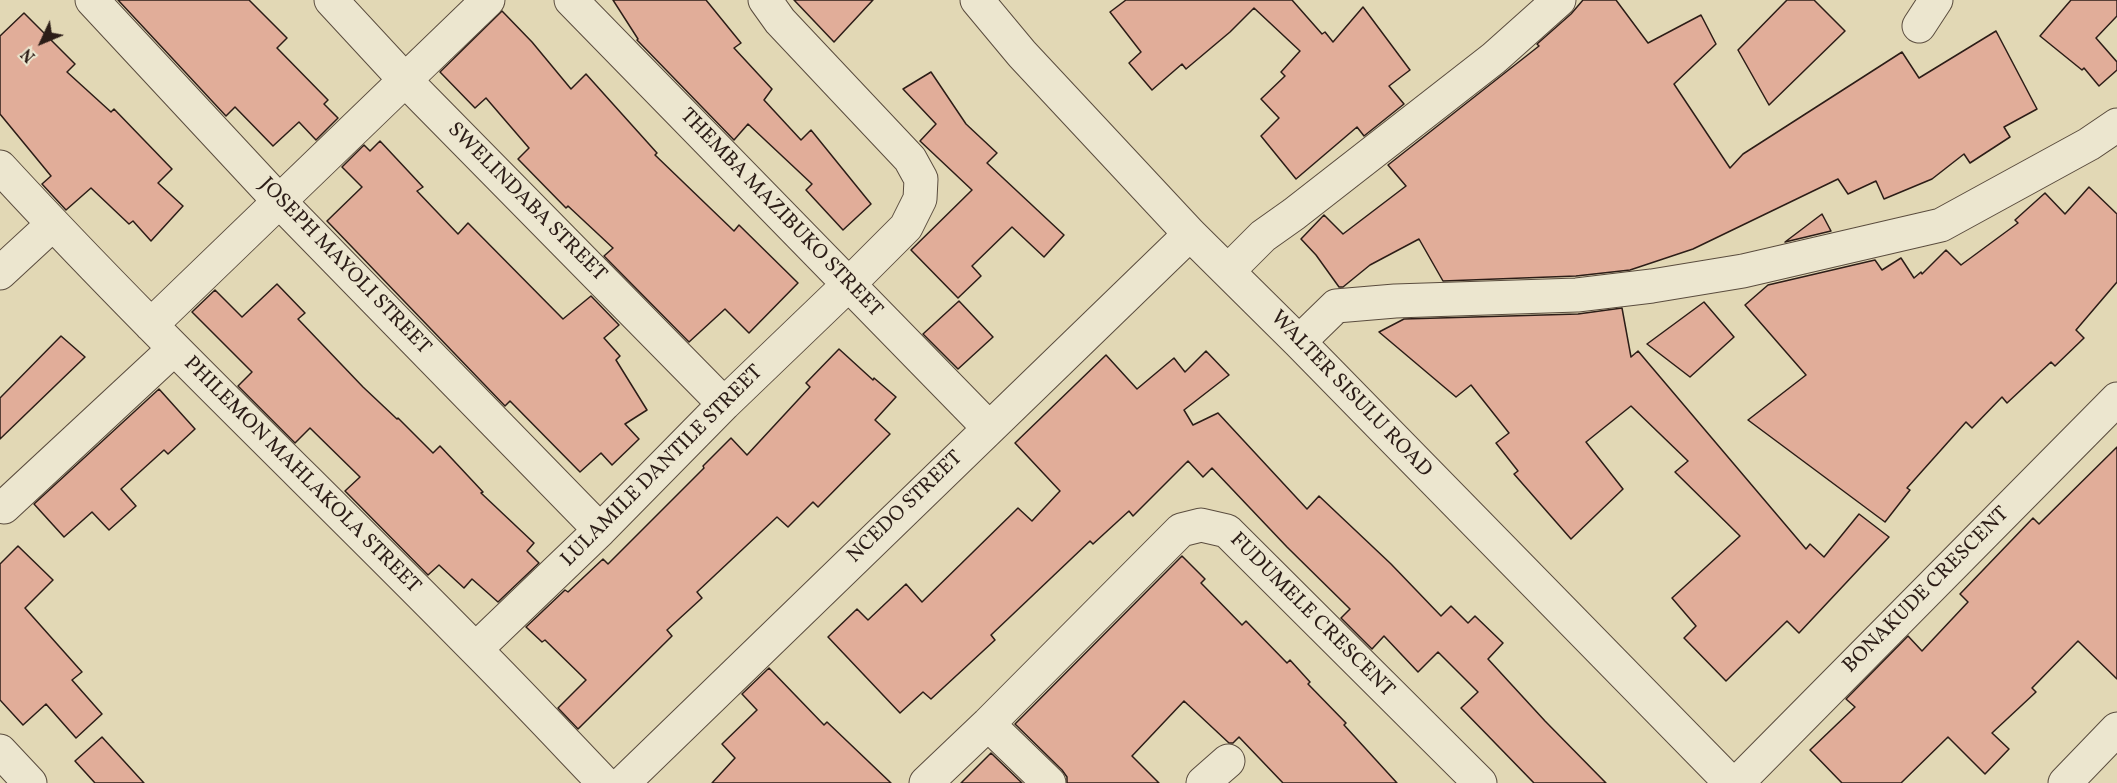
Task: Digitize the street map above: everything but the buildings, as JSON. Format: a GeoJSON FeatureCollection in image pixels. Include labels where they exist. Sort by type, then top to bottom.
{"type":"FeatureCollection","features":[{"type":"Feature","properties":{"kind":"street","name":"JOSEPH MAYOLI STREET"},"geometry":{"type":"LineString","coordinates":[[92,0],[279,201],[600,530]]}},
{"type":"Feature","properties":{"kind":"street","name":"SWELINDABA STREET"},"geometry":{"type":"LineString","coordinates":[[331,0],[405,80],[724,404]]}},
{"type":"Feature","properties":{"kind":"street"},"geometry":{"type":"LineString","coordinates":[[151,325],[488,0]]}},
{"type":"Feature","properties":{"kind":"street","name":"THEMBA MAZIBUKO STREET"},"geometry":{"type":"LineString","coordinates":[[571,0],[989,429]]}},
{"type":"Feature","properties":{"kind":"street","name":"LULAMILE DANTILE STREET"},"geometry":{"type":"LineString","coordinates":[[476,650],[906,227],[920,199],[921,179],[910,159],[780,21],[765,0]]}},
{"type":"Feature","properties":{"kind":"street","name":"WALTER SISULU ROAD"},"geometry":{"type":"LineString","coordinates":[[977,0],[1022,54],[1190,234],[1299,342],[1731,783]]}},
{"type":"Feature","properties":{"kind":"street"},"geometry":{"type":"LineString","coordinates":[[1228,271],[1263,236],[1494,58],[1559,0]]}},
{"type":"Feature","properties":{"kind":"street"},"geometry":{"type":"LineString","coordinates":[[1299,342],[1336,306],[1395,301],[1577,295],[1652,286],[1743,271],[1941,225],[2088,144],[2117,124]]}},
{"type":"Feature","properties":{"kind":"street","name":"PHILEMON MAHLAKOLA STREET"},"geometry":{"type":"LineString","coordinates":[[0,167],[174,349],[476,650],[604,783]]}},
{"type":"Feature","properties":{"kind":"street"},"geometry":{"type":"LineString","coordinates":[[0,273],[53,224]]}},
{"type":"Feature","properties":{"kind":"street","name":"NCEDO STREET"},"geometry":{"type":"LineString","coordinates":[[623,783],[1190,234]]}},
{"type":"Feature","properties":{"kind":"street"},"geometry":{"type":"LineString","coordinates":[[4,507],[174,349]]}},
{"type":"Feature","properties":{"kind":"street","name":"BONAKUDE CRESCENT"},"geometry":{"type":"LineString","coordinates":[[1737,783],[2117,399]]}},
{"type":"Feature","properties":{"kind":"street","name":"FUDUMELE CRESCENT"},"geometry":{"type":"LineString","coordinates":[[926,783],[1181,530],[1201,525],[1214,526],[1227,531],[1480,783]]}},
{"type":"Feature","properties":{"kind":"street"},"geometry":{"type":"LineString","coordinates":[[988,724],[1049,783]]}},
{"type":"Feature","properties":{"kind":"street"},"geometry":{"type":"LineString","coordinates":[[2065,783],[2117,729]]}},
{"type":"Feature","properties":{"kind":"street"},"geometry":{"type":"LineString","coordinates":[[0,751],[30,783]]}},
{"type":"Feature","properties":{"kind":"street"},"geometry":{"type":"LineString","coordinates":[[1203,783],[1228,761]]}}]}
